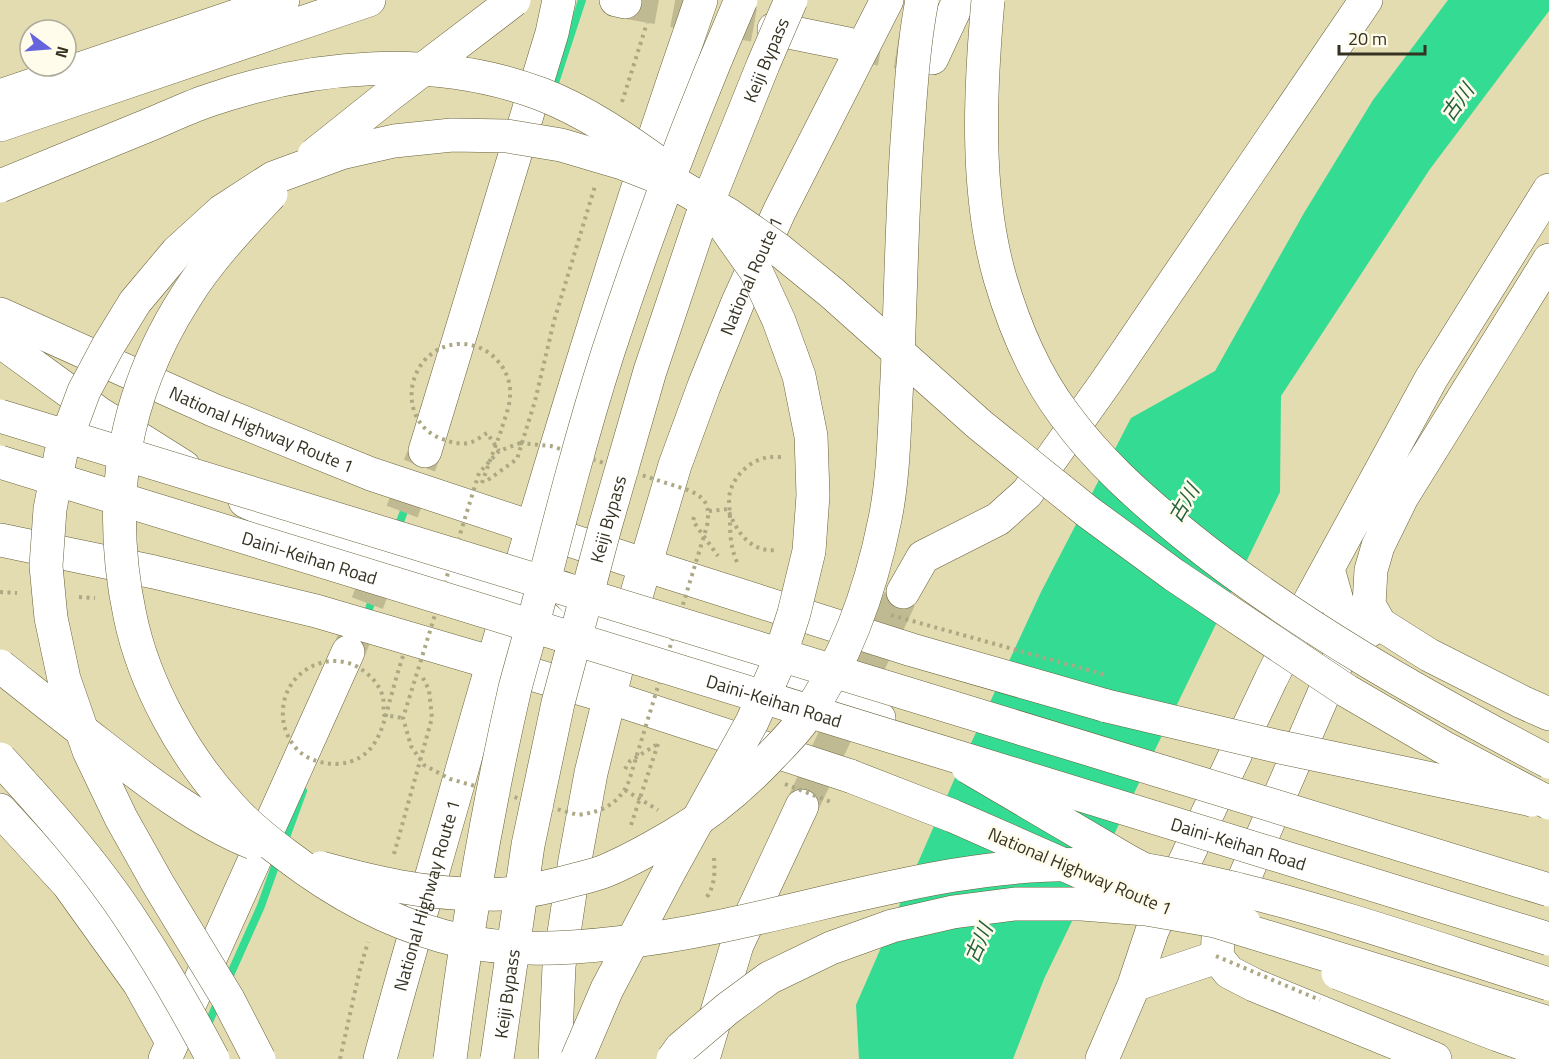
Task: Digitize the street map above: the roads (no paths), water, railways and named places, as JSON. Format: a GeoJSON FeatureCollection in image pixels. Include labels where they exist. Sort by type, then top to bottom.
{"type":"FeatureCollection","features":[{"type":"Feature","properties":{"kind":"main road"},"geometry":{"type":"LineString","coordinates":[[0,96],[283,0]]}},
{"type":"Feature","properties":{"kind":"main road"},"geometry":{"type":"LineString","coordinates":[[0,125],[369,0]]}},
{"type":"Feature","properties":{"kind":"main road"},"geometry":{"type":"LineString","coordinates":[[514,0],[335,138],[273,191],[225,243],[186,295],[157,346],[140,391],[127,436],[121,477],[118,531],[123,583],[133,629],[148,674],[169,719],[198,766],[232,808],[270,843],[312,875],[357,902],[400,922],[443,936],[488,945],[538,949],[652,940],[703,931],[948,876],[1049,865],[1097,865],[1143,869],[1264,896],[1329,914],[1549,984]]}},
{"type":"Feature","properties":{"kind":"main road"},"geometry":{"type":"LineString","coordinates":[[425,452],[552,33],[558,0]]}},
{"type":"Feature","properties":{"kind":"main road"},"geometry":{"type":"LineString","coordinates":[[701,0],[614,258],[532,528],[543,560],[559,583],[580,605],[600,619],[626,630],[807,685],[845,701],[932,746],[1126,860],[1218,910],[1364,982]]}},
{"type":"Feature","properties":{"kind":"main road"},"geometry":{"type":"LineString","coordinates":[[450,1059],[459,985],[483,844],[516,687],[525,598],[561,513],[612,342],[656,212],[716,57],[741,0]]}},
{"type":"Feature","properties":{"kind":"main road","name":"Keiji Bypass"},"geometry":{"type":"LineString","coordinates":[[496,1059],[528,845],[558,703],[605,527],[650,371],[701,219],[791,0]]}},
{"type":"Feature","properties":{"kind":"main road","name":"National Route 1"},"geometry":{"type":"LineString","coordinates":[[645,565],[675,465],[738,302],[780,210],[886,0]]}},
{"type":"Feature","properties":{"kind":"main road"},"geometry":{"type":"LineString","coordinates":[[0,666],[137,774],[190,810],[241,838],[309,865],[375,883],[425,891],[467,894],[511,894],[559,884],[604,872],[643,853],[719,806],[751,777],[805,718],[845,648],[874,569],[885,516],[892,459],[910,94],[922,0]]}},
{"type":"Feature","properties":{"kind":"main road"},"geometry":{"type":"LineString","coordinates":[[917,55],[932,58],[959,0]]}},
{"type":"Feature","properties":{"kind":"main road"},"geometry":{"type":"LineString","coordinates":[[988,0],[982,93],[983,165],[987,220],[999,277],[1015,325],[1037,372],[1063,413],[1101,460],[1150,506],[1222,565],[1284,609],[1373,666],[1549,762]]}},
{"type":"Feature","properties":{"kind":"main road"},"geometry":{"type":"LineString","coordinates":[[903,592],[923,557],[998,519],[1027,493],[1106,382],[1366,0]]}},
{"type":"Feature","properties":{"kind":"main road"},"geometry":{"type":"LineString","coordinates":[[774,29],[848,44]]}},
{"type":"Feature","properties":{"kind":"main road"},"geometry":{"type":"LineString","coordinates":[[0,186],[207,101],[269,83],[342,71],[387,68],[441,70],[485,78],[542,94],[590,118],[635,146],[682,181],[722,223],[756,271],[779,321],[800,376],[811,436],[813,495],[809,551],[794,613],[777,666],[752,722],[607,989],[563,1054]]}},
{"type":"Feature","properties":{"kind":"main road"},"geometry":{"type":"LineString","coordinates":[[259,1059],[228,999],[126,827],[89,751],[64,679],[51,618],[46,566],[50,509],[62,453],[84,391],[135,302],[177,252],[222,211],[273,178],[341,153],[394,141],[452,135],[507,136],[561,145],[621,163],[678,185],[729,214],[778,249],[832,293],[980,425],[1088,512],[1174,575],[1347,691],[1443,747],[1549,803]]}},
{"type":"Feature","properties":{"kind":"main road"},"geometry":{"type":"LineString","coordinates":[[1102,1059],[1134,985],[1152,931],[1270,679],[1431,379],[1549,190]]}},
{"type":"Feature","properties":{"kind":"main road"},"geometry":{"type":"LineString","coordinates":[[1549,260],[1402,497],[1378,546],[1371,570],[1369,604],[1380,624],[1429,655],[1549,714]]}},
{"type":"Feature","properties":{"kind":"main road","name":"National Highway Route 1"},"geometry":{"type":"LineString","coordinates":[[0,314],[223,415],[371,474],[912,650],[1107,706],[1280,747],[1549,803]]}},
{"type":"Feature","properties":{"kind":"main road"},"geometry":{"type":"LineString","coordinates":[[0,341],[100,414],[170,459],[253,506],[328,540],[525,598],[578,649],[609,697]]}},
{"type":"Feature","properties":{"kind":"main road"},"geometry":{"type":"LineString","coordinates":[[0,416],[1549,890]]}},
{"type":"Feature","properties":{"kind":"main road","name":"Daini-Keihan Road"},"geometry":{"type":"LineString","coordinates":[[0,462],[1549,939]]}},
{"type":"Feature","properties":{"kind":"main road","name":"National Highway Route 1"},"geometry":{"type":"LineString","coordinates":[[380,1059],[492,663],[525,598],[532,528]]}},
{"type":"Feature","properties":{"kind":"main road","name":"National Highway Route 1"},"geometry":{"type":"LineString","coordinates":[[0,540],[154,572],[316,612],[609,697],[850,776],[952,816],[1144,899],[1239,937],[1549,1053]]}},
{"type":"Feature","properties":{"kind":"main road"},"geometry":{"type":"LineString","coordinates":[[563,1054],[559,966],[575,860],[591,773],[609,697],[645,565]]}},
{"type":"Feature","properties":{"kind":"main road"},"geometry":{"type":"LineString","coordinates":[[1328,569],[1349,644]]}},
{"type":"Feature","properties":{"kind":"main road"},"geometry":{"type":"LineString","coordinates":[[1380,624],[1343,649],[1218,939],[1217,957],[1229,972],[1254,985],[1435,1059]]}},
{"type":"Feature","properties":{"kind":"main road"},"geometry":{"type":"LineString","coordinates":[[169,1050],[348,652]]}},
{"type":"Feature","properties":{"kind":"main road"},"geometry":{"type":"LineString","coordinates":[[0,759],[80,850],[131,920],[177,992],[213,1059]]}},
{"type":"Feature","properties":{"kind":"main road"},"geometry":{"type":"LineString","coordinates":[[703,1059],[737,945],[802,806]]}},
{"type":"Feature","properties":{"kind":"main road"},"geometry":{"type":"LineString","coordinates":[[0,810],[68,884],[139,983],[169,1050]]}},
{"type":"Feature","properties":{"kind":"main road"},"geometry":{"type":"LineString","coordinates":[[673,1059],[681,1048],[727,1009],[769,978],[831,948],[892,926],[953,912],[1015,904],[1082,904],[1146,909],[1215,921],[1549,1023]]}},
{"type":"Feature","properties":{"kind":"main road"},"geometry":{"type":"LineString","coordinates":[[1134,985],[1217,957]]}},
{"type":"Feature","properties":{"kind":"water","name":"古川"},"geometry":{"type":"Polygon","coordinates":[[[1448,0],[1549,0],[1549,11],[1430,169],[1281,396],[1280,492],[1044,979],[1013,1059],[859,1059],[856,1005],[954,780],[1041,592],[1131,418],[1215,371],[1304,213],[1373,100],[1448,0]]]}},
{"type":"Feature","properties":{"kind":"waterway"},"geometry":{"type":"LineString","coordinates":[[552,92],[582,0]]}},
{"type":"Feature","properties":{"kind":"waterway"},"geometry":{"type":"LineString","coordinates":[[397,530],[410,495]]}},
{"type":"Feature","properties":{"kind":"waterway"},"geometry":{"type":"LineString","coordinates":[[366,618],[377,585]]}},
{"type":"Feature","properties":{"kind":"waterway"},"geometry":{"type":"LineString","coordinates":[[284,843],[303,791]]}},
{"type":"Feature","properties":{"kind":"waterway"},"geometry":{"type":"LineString","coordinates":[[227,982],[261,906],[278,858]]}},
{"type":"Feature","properties":{"kind":"waterway"},"geometry":{"type":"LineString","coordinates":[[206,1029],[219,999]]}},
{"type":"Feature","properties":{"kind":"tunnel"},"geometry":{"type":"LineString","coordinates":[[625,2],[774,29]]}},
{"type":"Feature","properties":{"kind":"tunnel"},"geometry":{"type":"LineString","coordinates":[[848,44],[917,55]]}},
{"type":"Feature","properties":{"kind":"tunnel"},"geometry":{"type":"LineString","coordinates":[[350,649],[425,451]]}},
{"type":"Feature","properties":{"kind":"tunnel"},"geometry":{"type":"LineString","coordinates":[[802,806],[903,592]]}}]}
